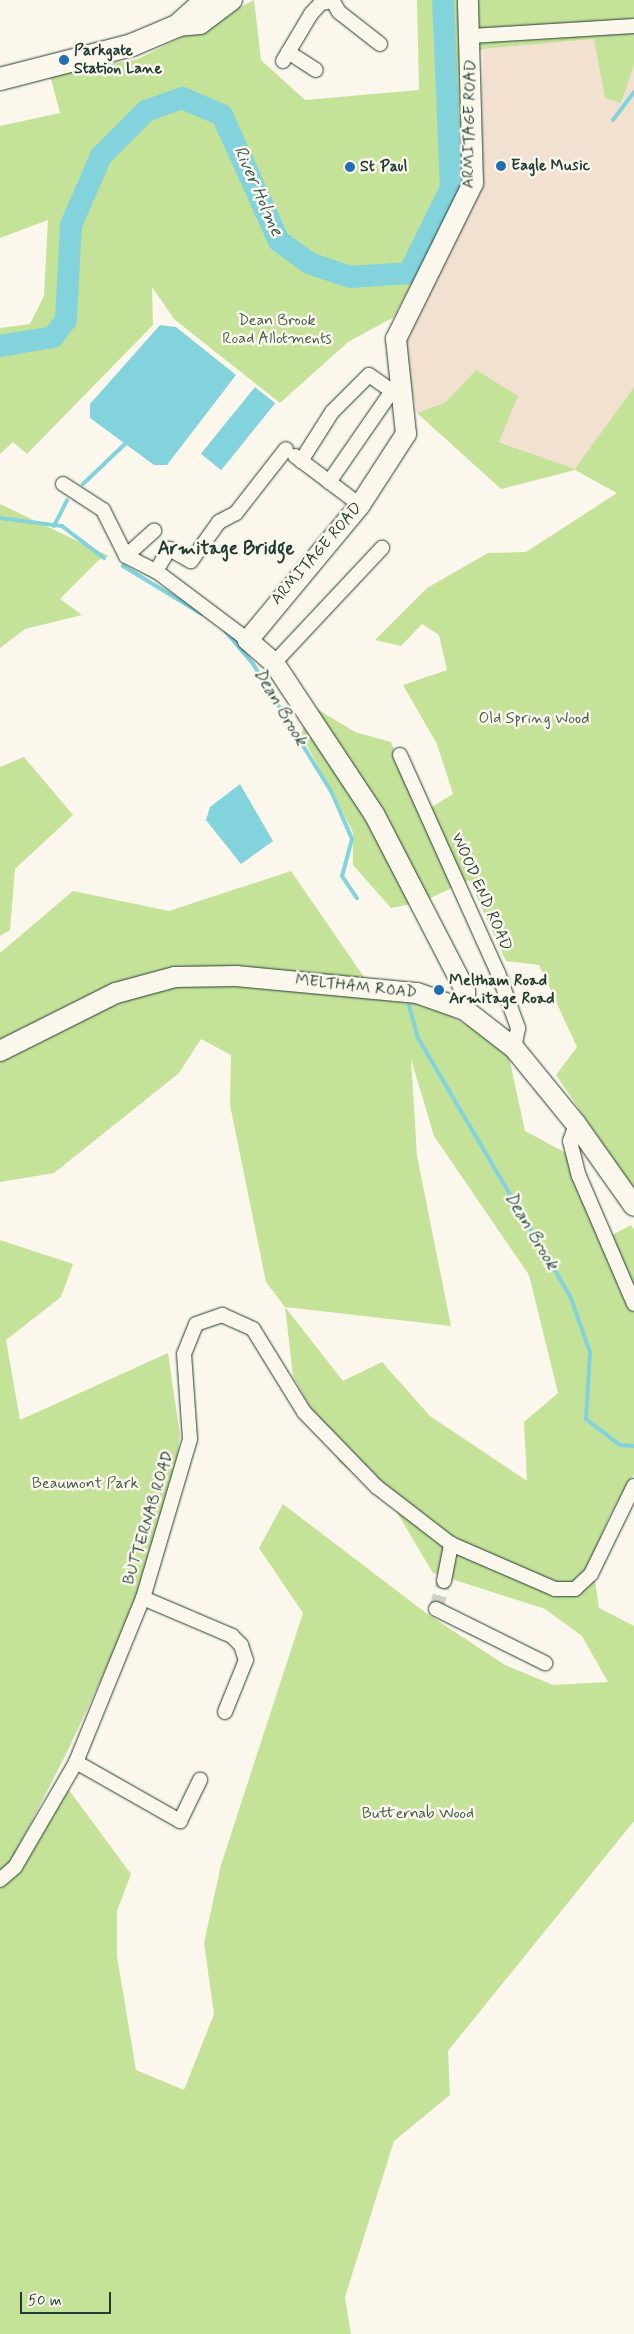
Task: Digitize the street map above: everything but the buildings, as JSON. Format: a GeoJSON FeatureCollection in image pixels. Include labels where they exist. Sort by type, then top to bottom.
{"type":"FeatureCollection","features":[{"type":"Feature","properties":{"kind":"main road"},"geometry":{"type":"LineString","coordinates":[[178,26],[206,0]]}},
{"type":"Feature","properties":{"kind":"main road"},"geometry":{"type":"LineString","coordinates":[[0,79],[132,45],[178,26],[200,24],[232,0]]}},
{"type":"Feature","properties":{"kind":"main road","name":"ARMITAGE ROAD"},"geometry":{"type":"LineString","coordinates":[[248,640],[360,505],[406,434],[398,391],[396,339],[473,183],[471,36],[468,0]]}},
{"type":"Feature","properties":{"kind":"main road"},"geometry":{"type":"LineString","coordinates":[[248,640],[274,663],[374,814],[465,990],[465,1010]]}},
{"type":"Feature","properties":{"kind":"main road","name":"MELTHAM ROAD"},"geometry":{"type":"LineString","coordinates":[[0,1051],[116,994],[175,977],[367,985],[418,993],[465,1010],[514,1048],[576,1124],[634,1206]]}},
{"type":"Feature","properties":{"kind":"street"},"geometry":{"type":"LineString","coordinates":[[316,70],[286,56],[311,14],[321,3],[332,1],[380,44]]}},
{"type":"Feature","properties":{"kind":"street"},"geometry":{"type":"LineString","coordinates":[[471,36],[634,26]]}},
{"type":"Feature","properties":{"kind":"street"},"geometry":{"type":"LineString","coordinates":[[0,69],[34,71]]}},
{"type":"Feature","properties":{"kind":"street"},"geometry":{"type":"LineString","coordinates":[[301,460],[332,412],[369,374],[398,391],[329,482]]}},
{"type":"Feature","properties":{"kind":"street"},"geometry":{"type":"LineString","coordinates":[[156,571],[169,549],[191,561],[219,522],[236,513],[283,447],[360,505]]}},
{"type":"Feature","properties":{"kind":"street"},"geometry":{"type":"LineString","coordinates":[[63,484],[103,510],[126,556],[156,571],[248,640]]}},
{"type":"Feature","properties":{"kind":"street"},"geometry":{"type":"LineString","coordinates":[[126,556],[154,531]]}},
{"type":"Feature","properties":{"kind":"street"},"geometry":{"type":"LineString","coordinates":[[274,663],[382,548]]}},
{"type":"Feature","properties":{"kind":"street","name":"WOOD END ROAD"},"geometry":{"type":"LineString","coordinates":[[400,755],[498,973],[518,1028],[514,1048]]}},
{"type":"Feature","properties":{"kind":"street"},"geometry":{"type":"LineString","coordinates":[[576,1124],[570,1141],[579,1176],[634,1304]]}},
{"type":"Feature","properties":{"kind":"street","name":"BUTTERNAB ROAD"},"geometry":{"type":"LineString","coordinates":[[0,1880],[15,1867],[76,1762],[143,1598],[190,1439],[186,1343],[196,1324],[213,1316],[235,1318],[253,1329],[304,1412],[376,1487],[451,1544],[555,1589],[576,1589],[591,1574],[634,1486]]}},
{"type":"Feature","properties":{"kind":"street"},"geometry":{"type":"LineString","coordinates":[[444,1581],[451,1544]]}},
{"type":"Feature","properties":{"kind":"street"},"geometry":{"type":"LineString","coordinates":[[143,1598],[232,1636],[241,1646],[246,1660],[224,1712]]}},
{"type":"Feature","properties":{"kind":"street"},"geometry":{"type":"LineString","coordinates":[[436,1609],[545,1663]]}},
{"type":"Feature","properties":{"kind":"street"},"geometry":{"type":"LineString","coordinates":[[76,1762],[180,1821],[200,1780]]}},
{"type":"Feature","properties":{"kind":"shaded area"},"geometry":{"type":"Polygon","coordinates":[[[595,39],[605,98],[621,102],[634,65],[634,387],[575,470],[498,441],[446,402],[417,413],[403,344],[480,182],[483,49],[595,39]]]}},
{"type":"Feature","properties":{"kind":"green space","name":"Dean Brook Road Allotments"},"geometry":{"type":"Polygon","coordinates":[[[254,0],[261,60],[305,100],[419,90],[417,0],[634,0],[634,65],[621,103],[605,98],[594,39],[483,49],[461,59],[463,183],[394,317],[348,342],[280,403],[174,319],[152,287],[153,325],[27,454],[13,442],[0,454],[0,328],[30,324],[44,296],[48,220],[0,238],[0,126],[60,113],[50,75],[138,59],[254,0]]]}},
{"type":"Feature","properties":{"kind":"green space","name":"Old Spring Wood"},"geometry":{"type":"Polygon","coordinates":[[[476,370],[518,396],[499,442],[575,469],[634,387],[634,1190],[556,1075],[577,1047],[539,965],[506,961],[469,880],[422,902],[391,908],[353,865],[353,832],[301,734],[312,706],[355,732],[391,742],[415,800],[427,810],[453,794],[437,744],[403,685],[447,670],[439,635],[422,624],[401,646],[375,640],[427,588],[488,553],[526,552],[617,493],[575,470],[501,489],[417,413],[446,402],[476,370]]]}},
{"type":"Feature","properties":{"kind":"green space"},"geometry":{"type":"Polygon","coordinates":[[[0,504],[109,556],[99,560],[60,599],[82,615],[25,629],[0,648],[0,504]]]}},
{"type":"Feature","properties":{"kind":"green space"},"geometry":{"type":"Polygon","coordinates":[[[24,757],[73,815],[15,869],[10,930],[0,936],[0,767],[24,757]]]}},
{"type":"Feature","properties":{"kind":"green space","name":"Butternab Wood"},"geometry":{"type":"Polygon","coordinates":[[[291,871],[377,996],[428,1003],[507,1048],[525,1131],[568,1154],[601,1241],[631,1225],[634,1230],[634,1474],[609,1517],[592,1559],[599,1608],[634,1626],[634,1821],[448,2051],[450,2095],[394,2141],[345,2297],[351,2334],[0,2334],[0,1888],[66,1786],[131,1874],[117,1911],[117,1956],[136,2070],[184,2090],[214,2014],[204,1943],[221,1865],[303,1613],[259,1548],[283,1504],[426,1613],[505,1665],[553,1685],[608,1682],[582,1636],[545,1609],[433,1573],[389,1499],[340,1463],[293,1376],[285,1307],[266,1282],[230,1105],[231,1055],[201,1039],[179,1073],[54,1173],[0,1182],[0,953],[73,891],[169,911],[291,871]],[[411,1059],[417,1156],[451,1326],[285,1307],[343,1381],[382,1362],[430,1416],[527,1481],[524,1422],[558,1393],[529,1275],[434,1136],[411,1059]]]}},
{"type":"Feature","properties":{"kind":"green space","name":"Beaumont Park"},"geometry":{"type":"Polygon","coordinates":[[[0,1240],[73,1264],[61,1297],[6,1340],[20,1420],[168,1353],[180,1435],[175,1479],[135,1606],[69,1748],[8,1868],[0,1874],[0,1240]]]}},
{"type":"Feature","properties":{"kind":"water"},"geometry":{"type":"Polygon","coordinates":[[[160,325],[176,327],[236,375],[167,465],[154,465],[90,418],[90,404],[160,325]]]}},
{"type":"Feature","properties":{"kind":"water"},"geometry":{"type":"Polygon","coordinates":[[[255,387],[275,403],[221,470],[201,454],[255,387]]]}},
{"type":"Feature","properties":{"kind":"water"},"geometry":{"type":"Polygon","coordinates":[[[240,784],[273,841],[241,864],[206,820],[210,807],[240,784]]]}},
{"type":"Feature","properties":{"kind":"waterway","name":"River Holme"},"geometry":{"type":"LineString","coordinates":[[0,346],[53,337],[66,320],[71,225],[101,156],[146,111],[182,98],[222,115],[279,241],[309,263],[350,277],[409,273],[451,188],[443,0]]}},
{"type":"Feature","properties":{"kind":"waterway"},"geometry":{"type":"LineString","coordinates":[[613,120],[634,92]]}},
{"type":"Feature","properties":{"kind":"waterway"},"geometry":{"type":"LineString","coordinates":[[83,484],[125,444]]}},
{"type":"Feature","properties":{"kind":"waterway"},"geometry":{"type":"LineString","coordinates":[[54,526],[67,500]]}},
{"type":"Feature","properties":{"kind":"waterway","name":"Dean Brook"},"geometry":{"type":"LineString","coordinates":[[0,518],[62,526],[104,558]]}},
{"type":"Feature","properties":{"kind":"waterway","name":"Dean Brook"},"geometry":{"type":"LineString","coordinates":[[123,566],[202,614]]}},
{"type":"Feature","properties":{"kind":"waterway","name":"Dean Brook"},"geometry":{"type":"LineString","coordinates":[[222,627],[253,664],[332,793],[352,839],[342,876],[357,898]]}},
{"type":"Feature","properties":{"kind":"waterway","name":"Dean Brook"},"geometry":{"type":"LineString","coordinates":[[409,1005],[418,1038],[570,1296],[590,1352],[586,1419],[620,1445],[634,1446]]}},
{"type":"Feature","properties":{"kind":"tunnel"},"geometry":{"type":"LineString","coordinates":[[436,1609],[444,1581]]}},
{"type":"Feature","properties":{"kind":"place","name":"Parkgate Station Lane"},"geometry":{"type":"Point","coordinates":[64,60]}},
{"type":"Feature","properties":{"kind":"place","name":"Eagle Music"},"geometry":{"type":"Point","coordinates":[501,166]}},
{"type":"Feature","properties":{"kind":"place","name":"St Paul"},"geometry":{"type":"Point","coordinates":[350,167]}},
{"type":"Feature","properties":{"kind":"place","name":"Meltham Road Armitage Road"},"geometry":{"type":"Point","coordinates":[439,990]}},
{"type":"Feature","properties":{"kind":"district","name":"Armitage Bridge"},"geometry":{"type":"Point","coordinates":[226,549]}}]}
